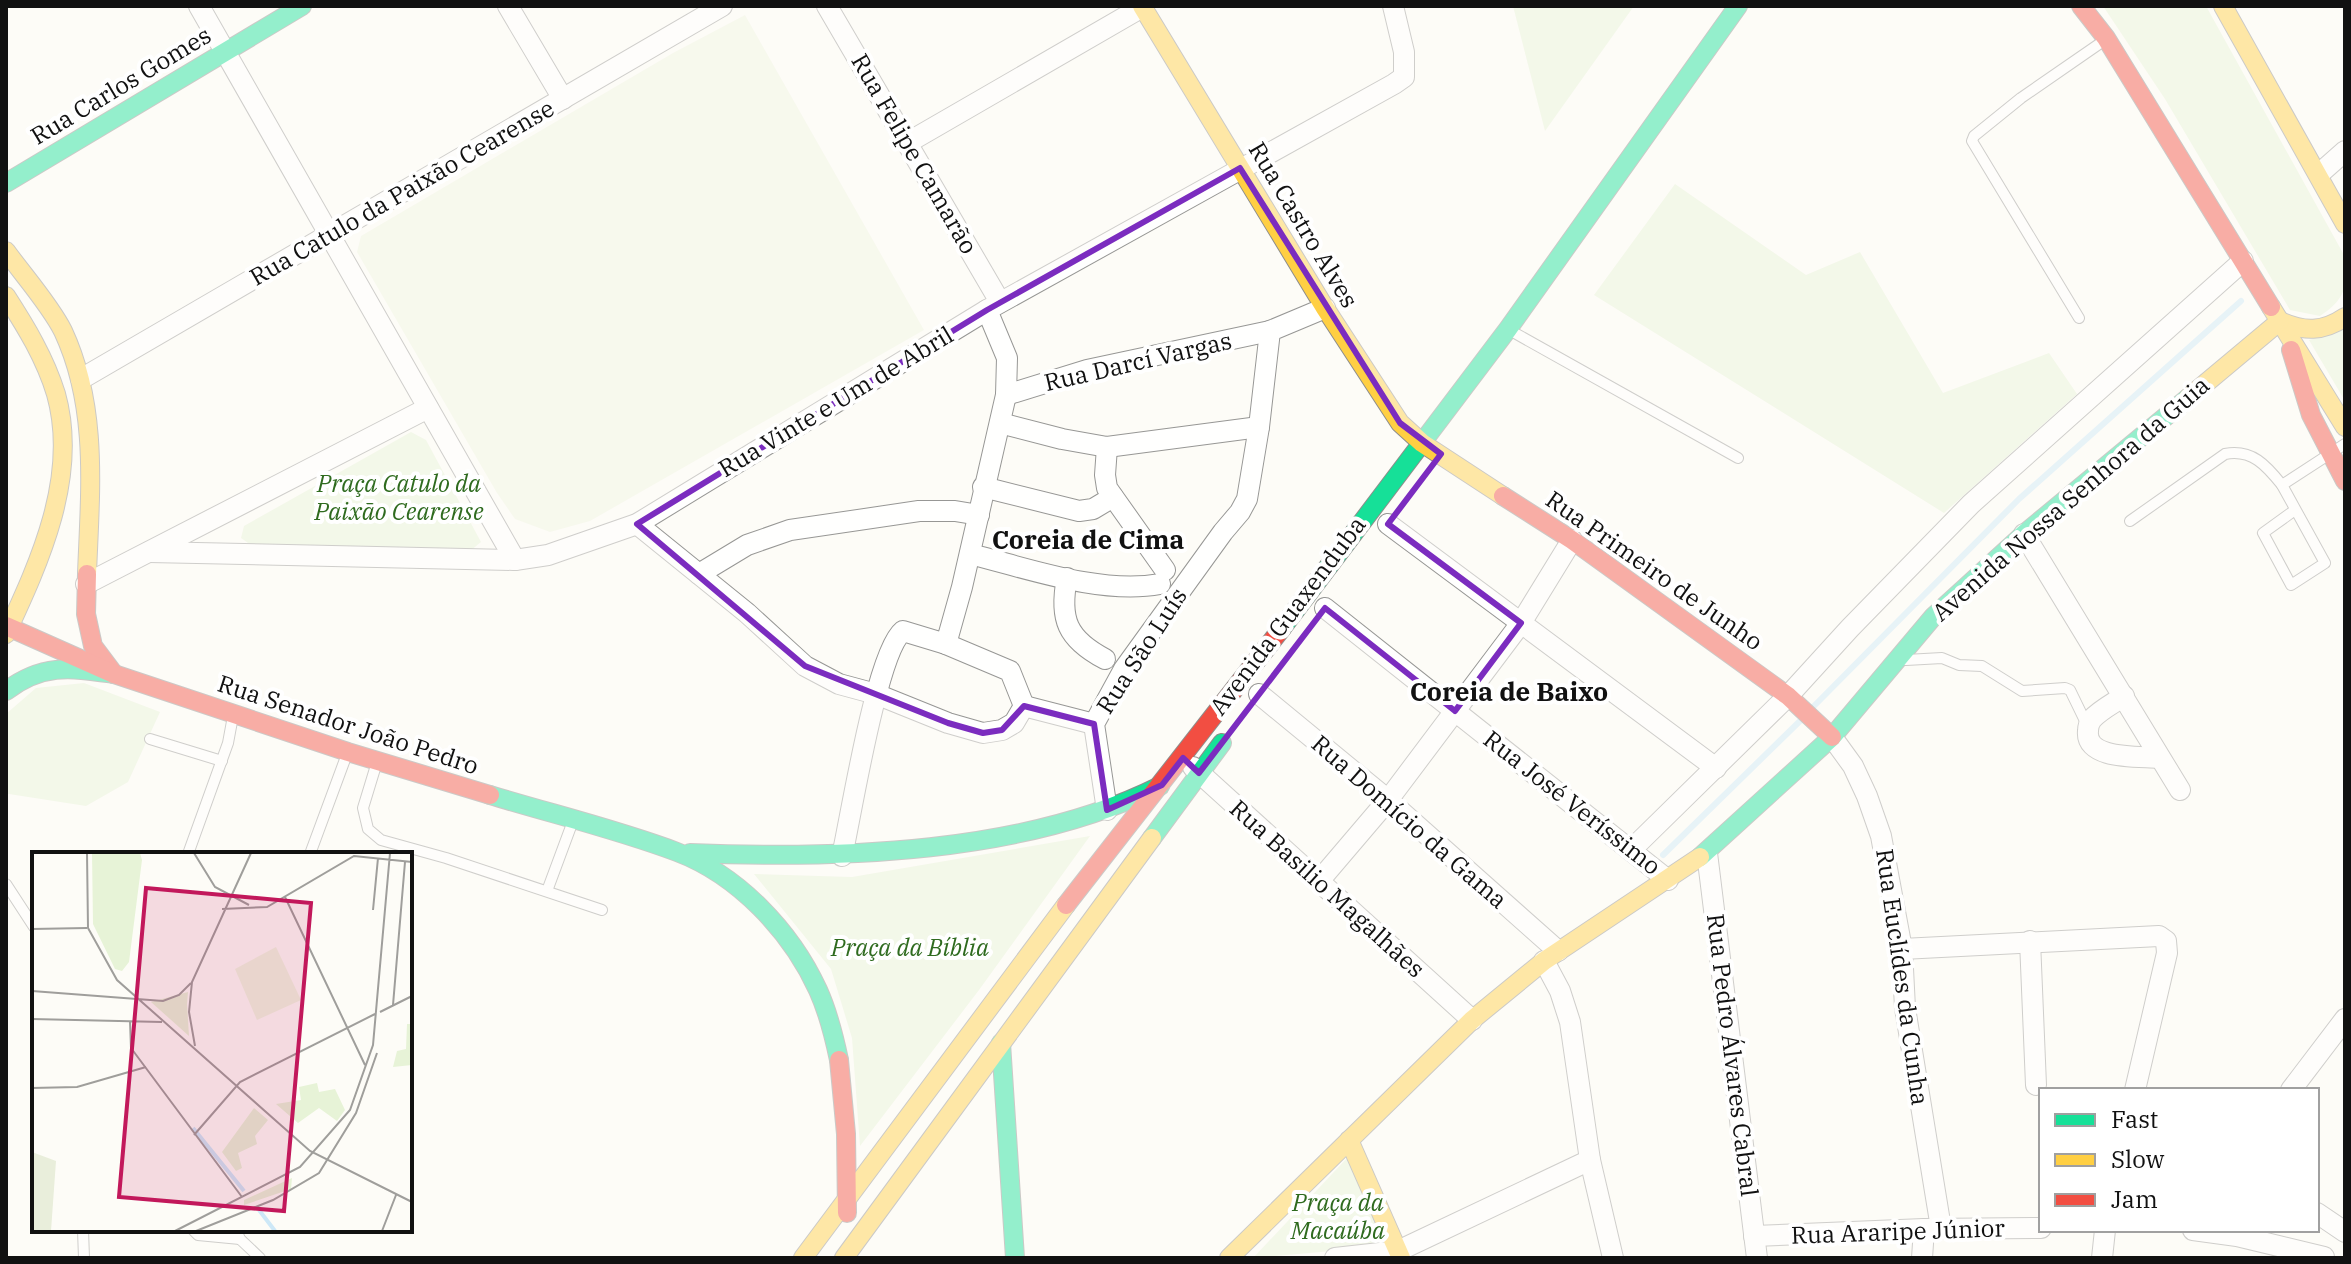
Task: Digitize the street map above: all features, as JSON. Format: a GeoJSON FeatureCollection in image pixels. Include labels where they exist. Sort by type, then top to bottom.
{"type":"FeatureCollection","features":[{"type":"Feature","properties":{"kind":"main road","name":"Rua Carlos Gomes"},"geometry":{"type":"LineString","coordinates":[[6,183],[302,6]]}},
{"type":"Feature","properties":{"kind":"main road","name":"Rua Castro Alves"},"geometry":{"type":"LineString","coordinates":[[1143,6],[1325,308],[1400,423],[1422,443],[1441,454]]}},
{"type":"Feature","properties":{"kind":"main road","name":"Avenida Guaxenduba"},"geometry":{"type":"LineString","coordinates":[[804,1257],[1106,852],[1183,758],[1508,329],[1738,6]]}},
{"type":"Feature","properties":{"kind":"main road"},"geometry":{"type":"LineString","coordinates":[[2223,6],[2345,224]]}},
{"type":"Feature","properties":{"kind":"main road"},"geometry":{"type":"LineString","coordinates":[[2085,9],[2106,38],[2345,427]]}},
{"type":"Feature","properties":{"kind":"main road"},"geometry":{"type":"LineString","coordinates":[[6,251],[62,329],[81,379],[91,449],[86,614],[89,635],[100,658],[114,674]]}},
{"type":"Feature","properties":{"kind":"main road"},"geometry":{"type":"LineString","coordinates":[[6,296],[44,362],[54,391],[62,448],[61,480],[49,537],[7,629]]}},
{"type":"Feature","properties":{"kind":"main road"},"geometry":{"type":"LineString","coordinates":[[2283,327],[2310,331],[2333,325],[2345,317]]}},
{"type":"Feature","properties":{"kind":"main road"},"geometry":{"type":"LineString","coordinates":[[2283,327],[2311,415],[2337,450],[2345,481]]}},
{"type":"Feature","properties":{"kind":"main road","name":"Avenida Nossa Senhora da Guia"},"geometry":{"type":"LineString","coordinates":[[1229,1258],[1472,1020],[1551,956],[1707,853],[1896,661],[1933,617],[2024,534],[2283,327]]}},
{"type":"Feature","properties":{"kind":"main road","name":"Rua Primeiro de Junho"},"geometry":{"type":"LineString","coordinates":[[1441,454],[1572,540],[1793,700],[1827,732]]}},
{"type":"Feature","properties":{"kind":"main road","name":"Rua Senador João Pedro"},"geometry":{"type":"LineString","coordinates":[[7,629],[114,674],[233,714],[678,852],[703,863],[741,889],[788,939],[814,977],[825,1001],[840,1059],[844,1099],[847,1256]]}},
{"type":"Feature","properties":{"kind":"main road"},"geometry":{"type":"LineString","coordinates":[[6,691],[26,676],[49,669],[114,674]]}},
{"type":"Feature","properties":{"kind":"main road","name":"Avenida Guaxenduba"},"geometry":{"type":"LineString","coordinates":[[847,1256],[1233,728]]}},
{"type":"Feature","properties":{"kind":"main road","name":"Rua Senador João Pedro"},"geometry":{"type":"LineString","coordinates":[[678,852],[758,857],[907,851],[989,838],[1107,810],[1162,785]]}},
{"type":"Feature","properties":{"kind":"main road"},"geometry":{"type":"LineString","coordinates":[[1015,1258],[1001,1043],[996,1029],[999,1008],[1092,885],[1106,852]]}},
{"type":"Feature","properties":{"kind":"main road"},"geometry":{"type":"LineString","coordinates":[[1349,1140],[1399,1255]]}},
{"type":"Feature","properties":{"kind":"main road"},"geometry":{"type":"LineString","coordinates":[[804,1257],[822,1248],[847,1256]]}},
{"type":"Feature","properties":{"kind":"street"},"geometry":{"type":"LineString","coordinates":[[199,6],[515,560]]}},
{"type":"Feature","properties":{"kind":"street"},"geometry":{"type":"LineString","coordinates":[[508,6],[563,99]]}},
{"type":"Feature","properties":{"kind":"street","name":"Rua Catulo da Paixão Cearense"},"geometry":{"type":"LineString","coordinates":[[81,379],[722,6]]}},
{"type":"Feature","properties":{"kind":"street","name":"Rua Felipe Camarão"},"geometry":{"type":"LineString","coordinates":[[827,6],[907,143],[994,306],[1007,358],[1006,395],[946,644]]}},
{"type":"Feature","properties":{"kind":"street"},"geometry":{"type":"LineString","coordinates":[[907,143],[1143,6]]}},
{"type":"Feature","properties":{"kind":"street","name":"Rua Vinte e Um de Abril"},"geometry":{"type":"LineString","coordinates":[[149,552],[515,560],[548,555],[637,524],[994,306],[1404,77],[1404,52],[1393,6]]}},
{"type":"Feature","properties":{"kind":"street"},"geometry":{"type":"LineString","coordinates":[[2319,174],[2345,151]]}},
{"type":"Feature","properties":{"kind":"street"},"geometry":{"type":"LineString","coordinates":[[1631,850],[1716,768],[1793,700],[1850,628],[1971,504],[2243,261]]}},
{"type":"Feature","properties":{"kind":"street"},"geometry":{"type":"LineString","coordinates":[[1270,331],[1325,308]]}},
{"type":"Feature","properties":{"kind":"street","name":"Rua Darcí Vargas"},"geometry":{"type":"LineString","coordinates":[[1006,395],[1087,370],[1270,331]]}},
{"type":"Feature","properties":{"kind":"street","name":"Rua São Luís"},"geometry":{"type":"LineString","coordinates":[[1107,810],[1094,724],[1124,669],[1247,499],[1270,331]]}},
{"type":"Feature","properties":{"kind":"street"},"geometry":{"type":"LineString","coordinates":[[86,584],[428,408]]}},
{"type":"Feature","properties":{"kind":"street"},"geometry":{"type":"LineString","coordinates":[[1000,423],[1107,447],[1259,427]]}},
{"type":"Feature","properties":{"kind":"street"},"geometry":{"type":"LineString","coordinates":[[970,554],[1067,578],[1116,586],[1142,587],[1162,577],[1107,488],[1107,447]]}},
{"type":"Feature","properties":{"kind":"street"},"geometry":{"type":"LineString","coordinates":[[983,487],[1079,511],[1093,509],[1113,497]]}},
{"type":"Feature","properties":{"kind":"street"},"geometry":{"type":"LineString","coordinates":[[699,574],[747,545],[790,530],[919,511],[979,515]]}},
{"type":"Feature","properties":{"kind":"street"},"geometry":{"type":"LineString","coordinates":[[637,524],[747,613],[805,666],[839,684],[876,694],[948,723],[983,733],[1002,730],[1014,723],[1024,706]]}},
{"type":"Feature","properties":{"kind":"street"},"geometry":{"type":"LineString","coordinates":[[1388,524],[1716,768]]}},
{"type":"Feature","properties":{"kind":"street"},"geometry":{"type":"LineString","coordinates":[[2024,534],[2180,790]]}},
{"type":"Feature","properties":{"kind":"street"},"geometry":{"type":"LineString","coordinates":[[1319,881],[1388,800],[1521,623],[1572,540]]}},
{"type":"Feature","properties":{"kind":"street"},"geometry":{"type":"LineString","coordinates":[[1067,578],[1063,613],[1068,626],[1085,648],[1105,659]]}},
{"type":"Feature","properties":{"kind":"street","name":"Rua José Veríssimo"},"geometry":{"type":"LineString","coordinates":[[1324,608],[1668,880]]}},
{"type":"Feature","properties":{"kind":"street"},"geometry":{"type":"LineString","coordinates":[[842,856],[876,694],[889,650],[903,631],[946,644],[1010,671],[1024,706]]}},
{"type":"Feature","properties":{"kind":"street","name":"Rua Domício da Gama"},"geometry":{"type":"LineString","coordinates":[[1259,694],[1388,800],[1551,956]]}},
{"type":"Feature","properties":{"kind":"street"},"geometry":{"type":"LineString","coordinates":[[2124,696],[2092,719],[2088,726],[2088,739],[2103,753],[2159,758]]}},
{"type":"Feature","properties":{"kind":"street"},"geometry":{"type":"LineString","coordinates":[[1024,706],[1094,724]]}},
{"type":"Feature","properties":{"kind":"street","name":"Rua Euclídes da Cunha"},"geometry":{"type":"LineString","coordinates":[[1827,732],[1858,776],[1881,836],[1902,949],[1905,1008],[1932,1228],[1922,1258]]}},
{"type":"Feature","properties":{"kind":"street","name":"Rua Basilio Magalhães"},"geometry":{"type":"LineString","coordinates":[[1183,758],[1472,1020]]}},
{"type":"Feature","properties":{"kind":"street","name":"Rua Pedro Álvares Cabral"},"geometry":{"type":"LineString","coordinates":[[1707,853],[1757,1258]]}},
{"type":"Feature","properties":{"kind":"street"},"geometry":{"type":"LineString","coordinates":[[1902,949],[2159,936],[2166,941],[2167,953],[2135,1088]]}},
{"type":"Feature","properties":{"kind":"street"},"geometry":{"type":"LineString","coordinates":[[2030,941],[2036,1085]]}},
{"type":"Feature","properties":{"kind":"street"},"geometry":{"type":"LineString","coordinates":[[1551,956],[1570,1022],[1590,1160],[1613,1258]]}},
{"type":"Feature","properties":{"kind":"street"},"geometry":{"type":"LineString","coordinates":[[2293,1088],[2343,1029]]}},
{"type":"Feature","properties":{"kind":"street"},"geometry":{"type":"LineString","coordinates":[[1335,1258],[1399,1255],[1590,1160]]}},
{"type":"Feature","properties":{"kind":"street"},"geometry":{"type":"LineString","coordinates":[[2208,1232],[2237,1236],[2324,1258],[2345,1233],[2319,1214]]}},
{"type":"Feature","properties":{"kind":"street","name":"Rua Araripe Júnior"},"geometry":{"type":"LineString","coordinates":[[1754,1236],[1932,1228],[2039,1228]]}},
{"type":"Feature","properties":{"kind":"street"},"geometry":{"type":"LineString","coordinates":[[2102,1258],[2105,1232]]}},
{"type":"Feature","properties":{"kind":"lane"},"geometry":{"type":"LineString","coordinates":[[2079,318],[1972,141],[1974,136],[2021,98],[2106,38]]}},
{"type":"Feature","properties":{"kind":"lane"},"geometry":{"type":"LineString","coordinates":[[1508,329],[1738,458]]}},
{"type":"Feature","properties":{"kind":"lane"},"geometry":{"type":"LineString","coordinates":[[2282,485],[2337,450]]}},
{"type":"Feature","properties":{"kind":"lane"},"geometry":{"type":"LineString","coordinates":[[2130,521],[2225,454],[2239,452],[2251,455],[2282,485],[2325,563],[2291,585],[2263,533],[2295,510]]}},
{"type":"Feature","properties":{"kind":"lane"},"geometry":{"type":"LineString","coordinates":[[1896,661],[1942,658],[1959,665],[1982,666],[2022,691],[2065,688],[2070,690],[2088,726]]}},
{"type":"Feature","properties":{"kind":"lane"},"geometry":{"type":"LineString","coordinates":[[1105,659],[1124,669]]}},
{"type":"Feature","properties":{"kind":"lane"},"geometry":{"type":"LineString","coordinates":[[189,852],[228,743],[233,714]]}},
{"type":"Feature","properties":{"kind":"lane"},"geometry":{"type":"LineString","coordinates":[[150,739],[222,761]]}},
{"type":"Feature","properties":{"kind":"lane"},"geometry":{"type":"LineString","coordinates":[[311,852],[348,752]]}},
{"type":"Feature","properties":{"kind":"lane"},"geometry":{"type":"LineString","coordinates":[[377,760],[363,808],[368,829],[381,840],[602,910]]}},
{"type":"Feature","properties":{"kind":"lane"},"geometry":{"type":"LineString","coordinates":[[547,891],[573,820]]}},
{"type":"Feature","properties":{"kind":"lane"},"geometry":{"type":"LineString","coordinates":[[6,884],[32,924]]}},
{"type":"Feature","properties":{"kind":"lane"},"geometry":{"type":"LineString","coordinates":[[83,1232],[84,1258]]}},
{"type":"Feature","properties":{"kind":"lane"},"geometry":{"type":"LineString","coordinates":[[195,1232],[198,1235],[238,1234],[260,1258]]}},
{"type":"Feature","properties":{"kind":"highlighted area"},"geometry":{"type":"Polygon","coordinates":[[[1240,168],[1400,423],[1441,454],[1388,524],[1521,623],[1455,711],[1325,608],[1199,773],[1183,758],[1162,785],[1107,810],[1094,724],[1024,706],[1002,730],[983,733],[948,723],[805,666],[637,524],[987,310],[1240,168]]]}},
{"type":"Feature","properties":{"kind":"green space"},"geometry":{"type":"Polygon","coordinates":[[[1513,6],[1634,6],[1545,131],[1513,6]]]}},
{"type":"Feature","properties":{"kind":"green space"},"geometry":{"type":"Polygon","coordinates":[[[2103,6],[2206,6],[2344,255],[2346,275],[2343,291],[2329,310],[2320,316],[2290,310],[2165,99],[2103,6]]]}},
{"type":"Feature","properties":{"kind":"green space"},"geometry":{"type":"Polygon","coordinates":[[[745,15],[924,330],[590,521],[550,532],[515,519],[357,252],[361,236],[673,53],[745,15]]]}},
{"type":"Feature","properties":{"kind":"green space"},"geometry":{"type":"Polygon","coordinates":[[[1675,184],[1806,275],[1860,252],[1943,393],[2049,353],[2077,394],[1944,513],[1594,295],[1675,184]]]}},
{"type":"Feature","properties":{"kind":"green space"},"geometry":{"type":"Polygon","coordinates":[[[2345,329],[2345,401],[2309,340],[2345,329]]]}},
{"type":"Feature","properties":{"kind":"green space","name":"Praça Catulo da Paixão Cearense"},"geometry":{"type":"Polygon","coordinates":[[[411,432],[426,440],[481,542],[470,551],[251,545],[241,538],[244,526],[411,432]]]}},
{"type":"Feature","properties":{"kind":"green space"},"geometry":{"type":"Polygon","coordinates":[[[84,683],[160,712],[128,782],[86,806],[6,795],[6,714],[36,688],[84,683]]]}},
{"type":"Feature","properties":{"kind":"green space","name":"Praça da Bíblia"},"geometry":{"type":"Polygon","coordinates":[[[1090,836],[979,990],[860,1146],[852,1038],[831,969],[754,874],[852,877],[1090,836]]]}},
{"type":"Feature","properties":{"kind":"green space","name":"Praça da Macaúba"},"geometry":{"type":"Polygon","coordinates":[[[1348,1157],[1388,1246],[1253,1258],[1348,1157]]]}},
{"type":"Feature","properties":{"kind":"waterway"},"geometry":{"type":"LineString","coordinates":[[1814,706],[2019,499],[2241,301]]}},
{"type":"Feature","properties":{"kind":"waterway"},"geometry":{"type":"LineString","coordinates":[[1663,855],[1801,720]]}},
{"type":"Feature","properties":{"kind":"traffic: fast"},"geometry":{"type":"LineString","coordinates":[[6,183],[302,6]]}},
{"type":"Feature","properties":{"kind":"traffic: fast"},"geometry":{"type":"LineString","coordinates":[[1282,628],[1508,329],[1738,6]]}},
{"type":"Feature","properties":{"kind":"traffic: fast"},"geometry":{"type":"LineString","coordinates":[[1700,857],[1832,737],[1933,617],[2024,534],[2188,398]]}},
{"type":"Feature","properties":{"kind":"traffic: fast"},"geometry":{"type":"LineString","coordinates":[[6,691],[45,672],[71,669],[114,674]]}},
{"type":"Feature","properties":{"kind":"traffic: fast"},"geometry":{"type":"LineString","coordinates":[[1152,838],[1222,743]]}},
{"type":"Feature","properties":{"kind":"traffic: fast"},"geometry":{"type":"LineString","coordinates":[[690,853],[808,855],[930,847],[991,839],[1107,809],[1160,786]]}},
{"type":"Feature","properties":{"kind":"traffic: fast"},"geometry":{"type":"LineString","coordinates":[[490,795],[677,852],[721,875],[741,890],[778,926],[807,968],[825,1007],[839,1060]]}},
{"type":"Feature","properties":{"kind":"traffic: fast"},"geometry":{"type":"LineString","coordinates":[[1001,1043],[1015,1258]]}},
{"type":"Feature","properties":{"kind":"traffic: slow"},"geometry":{"type":"LineString","coordinates":[[1142,6],[1325,308],[1400,423],[1422,443],[1503,496]]}},
{"type":"Feature","properties":{"kind":"traffic: slow"},"geometry":{"type":"LineString","coordinates":[[2223,6],[2345,224]]}},
{"type":"Feature","properties":{"kind":"traffic: slow"},"geometry":{"type":"LineString","coordinates":[[6,251],[58,321],[82,390],[90,451],[87,574]]}},
{"type":"Feature","properties":{"kind":"traffic: slow"},"geometry":{"type":"LineString","coordinates":[[6,296],[52,381],[62,425],[63,456],[59,487],[43,548],[6,634]]}},
{"type":"Feature","properties":{"kind":"traffic: slow"},"geometry":{"type":"LineString","coordinates":[[2271,307],[2345,427]]}},
{"type":"Feature","properties":{"kind":"traffic: slow"},"geometry":{"type":"LineString","coordinates":[[2280,321],[2313,329],[2329,326],[2345,317]]}},
{"type":"Feature","properties":{"kind":"traffic: slow"},"geometry":{"type":"LineString","coordinates":[[2188,398],[2280,321]]}},
{"type":"Feature","properties":{"kind":"traffic: slow"},"geometry":{"type":"LineString","coordinates":[[844,1258],[1152,838]]}},
{"type":"Feature","properties":{"kind":"traffic: slow"},"geometry":{"type":"LineString","coordinates":[[1229,1258],[1472,1020],[1544,961],[1700,857]]}},
{"type":"Feature","properties":{"kind":"traffic: slow"},"geometry":{"type":"LineString","coordinates":[[803,1258],[1066,905]]}},
{"type":"Feature","properties":{"kind":"traffic: slow"},"geometry":{"type":"LineString","coordinates":[[1349,1140],[1401,1258]]}},
{"type":"Feature","properties":{"kind":"traffic: jam"},"geometry":{"type":"LineString","coordinates":[[2081,6],[2106,38],[2271,307]]}},
{"type":"Feature","properties":{"kind":"traffic: jam"},"geometry":{"type":"LineString","coordinates":[[2291,350],[2311,415],[2345,481]]}},
{"type":"Feature","properties":{"kind":"traffic: jam"},"geometry":{"type":"LineString","coordinates":[[1503,496],[1572,540],[1788,696],[1832,737]]}},
{"type":"Feature","properties":{"kind":"traffic: jam"},"geometry":{"type":"LineString","coordinates":[[87,574],[86,614],[93,646],[114,674]]}},
{"type":"Feature","properties":{"kind":"traffic: jam"},"geometry":{"type":"LineString","coordinates":[[6,626],[114,674],[348,752],[490,795]]}},
{"type":"Feature","properties":{"kind":"traffic: jam"},"geometry":{"type":"LineString","coordinates":[[1066,905],[1282,628]]}},
{"type":"Feature","properties":{"kind":"traffic: jam"},"geometry":{"type":"LineString","coordinates":[[839,1060],[846,1134],[847,1213]]}},
{"type":"Feature","properties":{"kind":"district","name":"Coreia de Cima"},"geometry":{"type":"Point","coordinates":[1088,540]}},
{"type":"Feature","properties":{"kind":"district","name":"Coreia de Baixo"},"geometry":{"type":"Point","coordinates":[1509,692]}}]}
